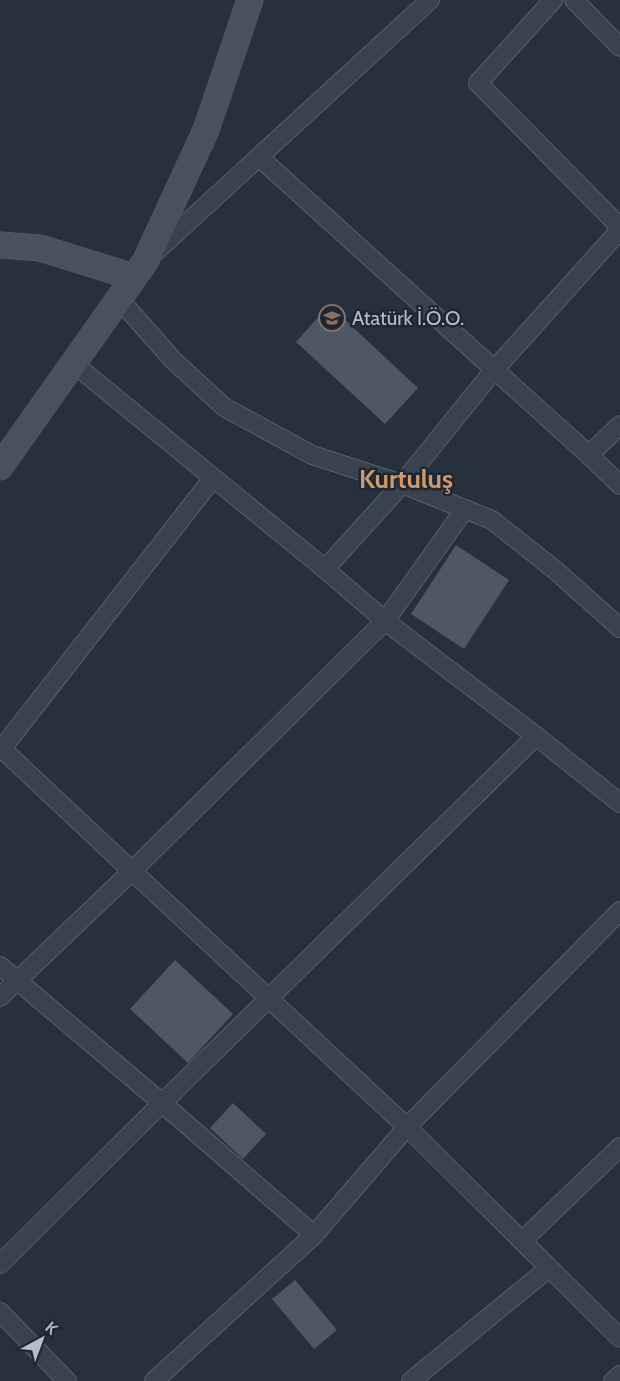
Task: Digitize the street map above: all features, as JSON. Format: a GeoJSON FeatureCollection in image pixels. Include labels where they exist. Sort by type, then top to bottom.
{"type":"FeatureCollection","features":[{"type":"Feature","properties":{"kind":"main road"},"geometry":{"type":"LineString","coordinates":[[0,466],[140,270],[206,130],[249,0]]}},
{"type":"Feature","properties":{"kind":"main road"},"geometry":{"type":"LineString","coordinates":[[0,245],[40,248],[140,270]]}},
{"type":"Feature","properties":{"kind":"street"},"geometry":{"type":"LineString","coordinates":[[140,270],[430,0]]}},
{"type":"Feature","properties":{"kind":"street"},"geometry":{"type":"LineString","coordinates":[[325,569],[402,484],[494,370],[620,228],[478,83],[553,0]]}},
{"type":"Feature","properties":{"kind":"street"},"geometry":{"type":"LineString","coordinates":[[574,0],[620,47]]}},
{"type":"Feature","properties":{"kind":"street"},"geometry":{"type":"LineString","coordinates":[[259,158],[620,485]]}},
{"type":"Feature","properties":{"kind":"street"},"geometry":{"type":"LineString","coordinates":[[119,299],[173,360],[224,407],[312,455],[402,484],[492,520],[555,570],[620,628]]}},
{"type":"Feature","properties":{"kind":"street"},"geometry":{"type":"LineString","coordinates":[[74,364],[325,569],[385,621],[620,803]]}},
{"type":"Feature","properties":{"kind":"street"},"geometry":{"type":"LineString","coordinates":[[588,455],[620,425]]}},
{"type":"Feature","properties":{"kind":"street"},"geometry":{"type":"LineString","coordinates":[[213,478],[1,749],[407,1127],[619,1334]]}},
{"type":"Feature","properties":{"kind":"street"},"geometry":{"type":"LineString","coordinates":[[0,997],[132,871],[385,621],[465,509]]}},
{"type":"Feature","properties":{"kind":"street"},"geometry":{"type":"LineString","coordinates":[[0,1264],[536,736]]}},
{"type":"Feature","properties":{"kind":"street"},"geometry":{"type":"LineString","coordinates":[[154,1381],[314,1235],[407,1127],[620,911]]}},
{"type":"Feature","properties":{"kind":"street"},"geometry":{"type":"LineString","coordinates":[[0,966],[314,1235]]}},
{"type":"Feature","properties":{"kind":"street"},"geometry":{"type":"LineString","coordinates":[[522,1241],[620,1147]]}},
{"type":"Feature","properties":{"kind":"street"},"geometry":{"type":"LineString","coordinates":[[411,1381],[549,1268]]}},
{"type":"Feature","properties":{"kind":"street"},"geometry":{"type":"LineString","coordinates":[[0,1312],[67,1381]]}},
{"type":"Feature","properties":{"kind":"street"},"geometry":{"type":"LineString","coordinates":[[614,1381],[620,1375]]}},
{"type":"Feature","properties":{"kind":"building"},"geometry":{"type":"Polygon","coordinates":[[[329,305],[418,388],[385,424],[296,342],[329,305]]]}},
{"type":"Feature","properties":{"kind":"building"},"geometry":{"type":"Polygon","coordinates":[[[456,545],[509,580],[464,649],[411,614],[456,545]]]}},
{"type":"Feature","properties":{"kind":"building"},"geometry":{"type":"Polygon","coordinates":[[[175,960],[233,1014],[188,1063],[130,1009],[175,960]]]}},
{"type":"Feature","properties":{"kind":"building"},"geometry":{"type":"Polygon","coordinates":[[[233,1103],[266,1134],[243,1159],[210,1128],[233,1103]]]}},
{"type":"Feature","properties":{"kind":"building"},"geometry":{"type":"Polygon","coordinates":[[[295,1280],[337,1330],[314,1349],[272,1299],[295,1280]]]}},
{"type":"Feature","properties":{"kind":"place","name":"Atatürk İ.Ö.O."},"geometry":{"type":"Point","coordinates":[332,318]}},
{"type":"Feature","properties":{"kind":"district","name":"Kurtuluş"},"geometry":{"type":"Point","coordinates":[406,479]}}]}
